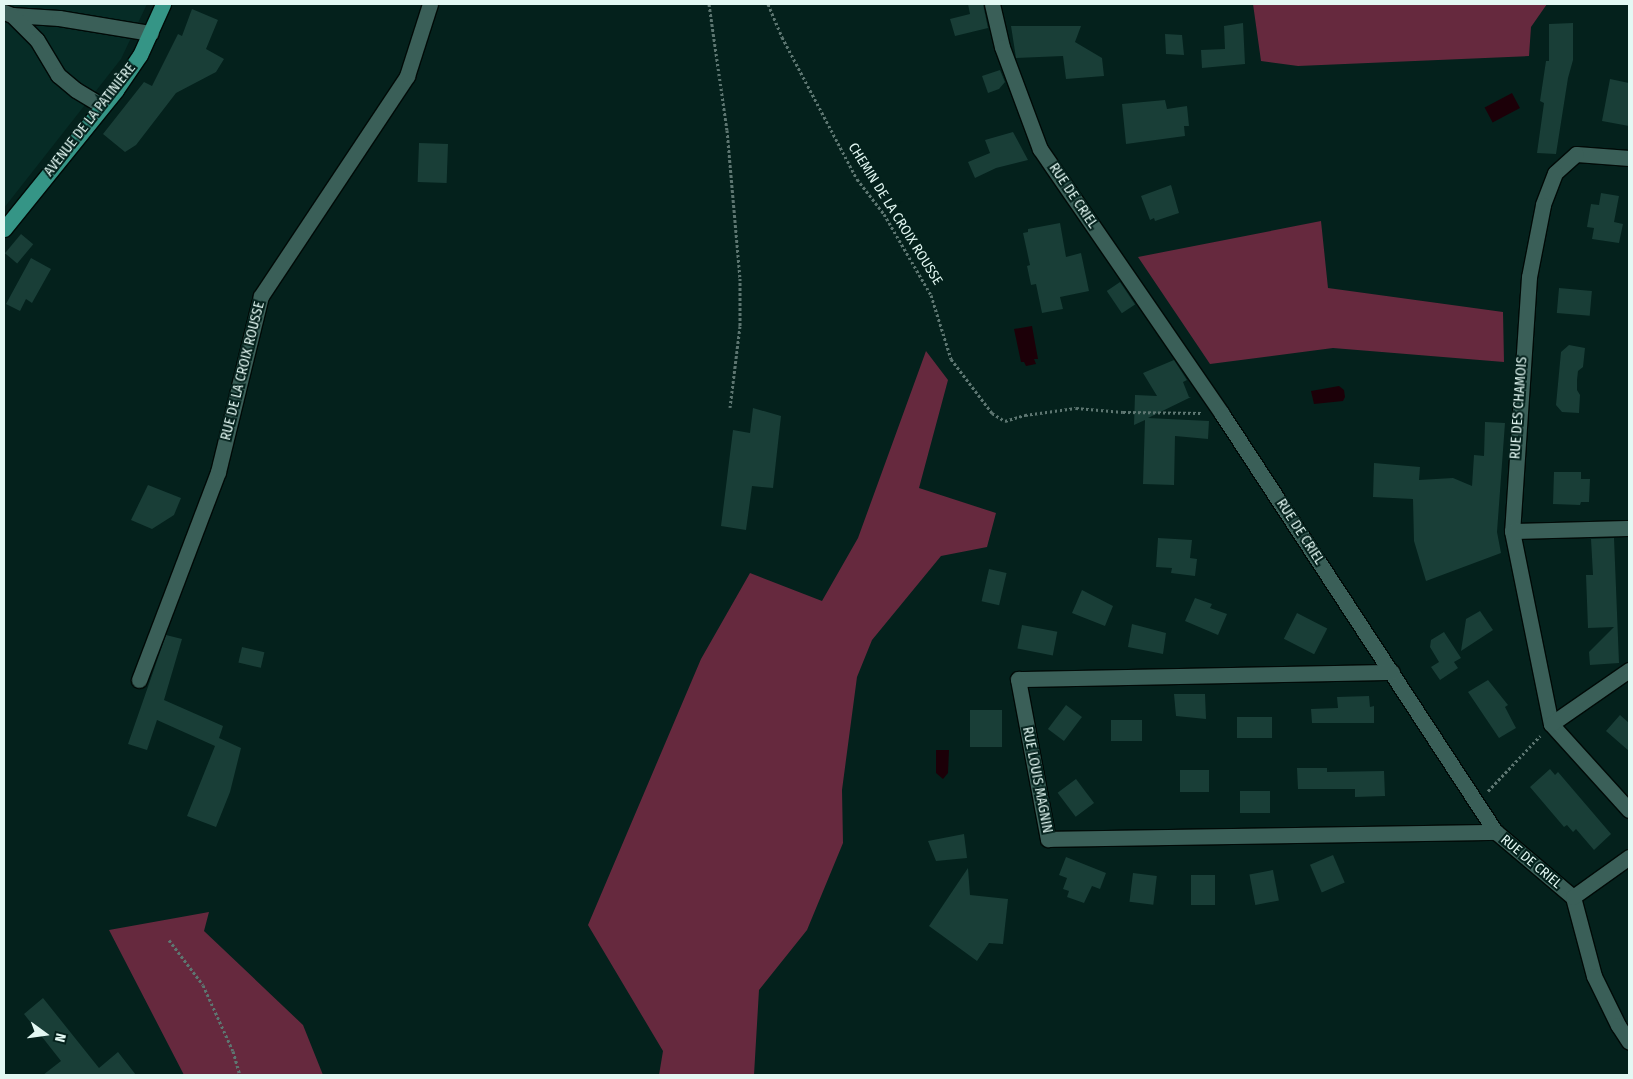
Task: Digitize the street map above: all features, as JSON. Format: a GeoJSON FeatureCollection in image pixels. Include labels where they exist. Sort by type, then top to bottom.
{"type":"FeatureCollection","features":[{"type":"Feature","properties":{"kind":"main road","name":"AVENUE DE LA PATINIÈRE"},"geometry":{"type":"LineString","coordinates":[[4,229],[103,106],[140,55],[163,4]]}},
{"type":"Feature","properties":{"kind":"street","name":"RUE DE LA CROIX ROUSSE"},"geometry":{"type":"LineString","coordinates":[[139,680],[218,472],[261,296],[407,76],[430,4]]}},
{"type":"Feature","properties":{"kind":"street","name":"RUE DE CRIEL"},"geometry":{"type":"LineString","coordinates":[[992,4],[1002,47],[1040,149],[1222,414],[1496,832],[1574,897],[1594,976],[1618,1025],[1629,1042]]}},
{"type":"Feature","properties":{"kind":"street"},"geometry":{"type":"LineString","coordinates":[[8,13],[60,18],[150,33]]}},
{"type":"Feature","properties":{"kind":"street"},"geometry":{"type":"LineString","coordinates":[[8,13],[37,40],[58,75],[76,90],[103,106]]}},
{"type":"Feature","properties":{"kind":"street","name":"RUE DES CHAMOIS"},"geometry":{"type":"LineString","coordinates":[[1551,724],[1512,531],[1529,277],[1543,205],[1555,173],[1576,154],[1629,158]]}},
{"type":"Feature","properties":{"kind":"street"},"geometry":{"type":"LineString","coordinates":[[1512,531],[1629,528]]}},
{"type":"Feature","properties":{"kind":"street"},"geometry":{"type":"LineString","coordinates":[[1629,670],[1551,724],[1629,810]]}},
{"type":"Feature","properties":{"kind":"street","name":"RUE LOUIS MAGNIN"},"geometry":{"type":"LineString","coordinates":[[1392,672],[1018,679],[1048,839],[1496,832]]}},
{"type":"Feature","properties":{"kind":"street"},"geometry":{"type":"LineString","coordinates":[[1574,897],[1629,857]]}},
{"type":"Feature","properties":{"kind":"path"},"geometry":{"type":"LineString","coordinates":[[710,4],[727,130],[740,278],[740,326],[730,407]]}},
{"type":"Feature","properties":{"kind":"path","name":"CHEMIN DE LA CROIX ROUSSE"},"geometry":{"type":"LineString","coordinates":[[768,4],[782,37],[856,179],[884,214],[931,295],[951,358],[992,413],[1005,421],[1025,415],[1076,408],[1123,412],[1222,414]]}},
{"type":"Feature","properties":{"kind":"path"},"geometry":{"type":"LineString","coordinates":[[1477,804],[1551,724]]}},
{"type":"Feature","properties":{"kind":"path"},"geometry":{"type":"LineString","coordinates":[[169,940],[203,985],[233,1051],[240,1075]]}},
{"type":"Feature","properties":{"kind":"shaded area"},"geometry":{"type":"Polygon","coordinates":[[[4,4],[147,4],[121,59],[4,208],[4,4]]]}},
{"type":"Feature","properties":{"kind":"shaded area"},"geometry":{"type":"Polygon","coordinates":[[[1253,4],[1547,4],[1531,27],[1529,56],[1298,66],[1261,61],[1253,4]]]}},
{"type":"Feature","properties":{"kind":"shaded area"},"geometry":{"type":"Polygon","coordinates":[[[1512,93],[1520,108],[1493,123],[1485,108],[1512,93]]]}},
{"type":"Feature","properties":{"kind":"shaded area"},"geometry":{"type":"Polygon","coordinates":[[[1321,221],[1328,288],[1503,312],[1504,362],[1333,348],[1210,364],[1138,257],[1321,221]]]}},
{"type":"Feature","properties":{"kind":"shaded area"},"geometry":{"type":"Polygon","coordinates":[[[1032,326],[1038,359],[1034,359],[1036,364],[1026,366],[1024,362],[1021,362],[1014,329],[1032,326]]]}},
{"type":"Feature","properties":{"kind":"shaded area"},"geometry":{"type":"Polygon","coordinates":[[[926,351],[948,380],[919,488],[996,513],[987,547],[941,556],[872,640],[857,677],[842,790],[843,843],[807,930],[759,990],[754,1075],[659,1075],[663,1051],[588,925],[701,659],[750,573],[822,601],[858,538],[926,351]]]}},
{"type":"Feature","properties":{"kind":"shaded area"},"geometry":{"type":"Polygon","coordinates":[[[1339,386],[1344,390],[1345,397],[1343,401],[1314,404],[1311,391],[1339,386]]]}},
{"type":"Feature","properties":{"kind":"shaded area"},"geometry":{"type":"Polygon","coordinates":[[[936,750],[949,750],[948,773],[943,779],[936,773],[936,750]]]}},
{"type":"Feature","properties":{"kind":"shaded area"},"geometry":{"type":"Polygon","coordinates":[[[209,912],[204,931],[303,1025],[323,1075],[184,1075],[109,930],[209,912]]]}},
{"type":"Feature","properties":{"kind":"building"},"geometry":{"type":"Polygon","coordinates":[[[968,4],[983,4],[988,28],[955,36],[950,19],[970,14],[968,4]]]}},
{"type":"Feature","properties":{"kind":"building"},"geometry":{"type":"Polygon","coordinates":[[[192,9],[218,20],[206,49],[224,59],[216,72],[176,93],[136,145],[125,152],[103,134],[144,82],[152,86],[178,34],[182,36],[192,9]]]}},
{"type":"Feature","properties":{"kind":"building"},"geometry":{"type":"Polygon","coordinates":[[[1243,23],[1245,64],[1202,68],[1201,50],[1225,49],[1224,26],[1243,23]]]}},
{"type":"Feature","properties":{"kind":"building"},"geometry":{"type":"Polygon","coordinates":[[[1573,23],[1573,60],[1568,78],[1556,154],[1537,153],[1544,103],[1540,101],[1546,61],[1549,61],[1549,24],[1573,23]]]}},
{"type":"Feature","properties":{"kind":"building"},"geometry":{"type":"Polygon","coordinates":[[[1011,26],[1081,26],[1075,42],[1102,58],[1104,76],[1066,79],[1063,56],[1016,58],[1011,26]]]}},
{"type":"Feature","properties":{"kind":"building"},"geometry":{"type":"Polygon","coordinates":[[[1165,34],[1182,35],[1184,55],[1166,54],[1165,34]]]}},
{"type":"Feature","properties":{"kind":"building"},"geometry":{"type":"Polygon","coordinates":[[[1000,70],[1005,82],[999,89],[988,93],[982,76],[1000,70]]]}},
{"type":"Feature","properties":{"kind":"building"},"geometry":{"type":"Polygon","coordinates":[[[1610,79],[1629,83],[1629,126],[1602,121],[1610,79]]]}},
{"type":"Feature","properties":{"kind":"building"},"geometry":{"type":"Polygon","coordinates":[[[1165,100],[1167,109],[1187,106],[1189,126],[1184,126],[1185,136],[1126,144],[1122,104],[1165,100]]]}},
{"type":"Feature","properties":{"kind":"building"},"geometry":{"type":"Polygon","coordinates":[[[1013,132],[1028,160],[996,168],[975,178],[968,162],[990,153],[985,140],[1013,132]]]}},
{"type":"Feature","properties":{"kind":"building"},"geometry":{"type":"Polygon","coordinates":[[[419,143],[448,144],[447,183],[418,182],[419,143]]]}},
{"type":"Feature","properties":{"kind":"building"},"geometry":{"type":"Polygon","coordinates":[[[1171,185],[1179,213],[1155,221],[1154,218],[1150,220],[1141,196],[1171,185]]]}},
{"type":"Feature","properties":{"kind":"building"},"geometry":{"type":"Polygon","coordinates":[[[1601,193],[1619,196],[1614,222],[1623,224],[1619,243],[1592,239],[1594,228],[1587,227],[1591,204],[1599,205],[1601,193]]]}},
{"type":"Feature","properties":{"kind":"building"},"geometry":{"type":"Polygon","coordinates":[[[1060,223],[1066,257],[1081,253],[1089,291],[1060,297],[1063,309],[1042,313],[1036,284],[1031,285],[1027,266],[1030,265],[1023,233],[1028,232],[1028,229],[1060,223]]]}},
{"type":"Feature","properties":{"kind":"building"},"geometry":{"type":"Polygon","coordinates":[[[21,234],[33,244],[17,263],[5,253],[21,234]]]}},
{"type":"Feature","properties":{"kind":"building"},"geometry":{"type":"Polygon","coordinates":[[[31,258],[51,269],[32,303],[26,299],[20,311],[6,304],[31,258]]]}},
{"type":"Feature","properties":{"kind":"building"},"geometry":{"type":"Polygon","coordinates":[[[1120,282],[1135,304],[1122,313],[1107,291],[1120,282]]]}},
{"type":"Feature","properties":{"kind":"building"},"geometry":{"type":"Polygon","coordinates":[[[1559,288],[1592,291],[1590,316],[1557,313],[1559,288]]]}},
{"type":"Feature","properties":{"kind":"building"},"geometry":{"type":"Polygon","coordinates":[[[1569,345],[1585,348],[1583,367],[1578,371],[1577,380],[1577,390],[1580,395],[1579,413],[1562,412],[1556,405],[1561,352],[1569,345]]]}},
{"type":"Feature","properties":{"kind":"building"},"geometry":{"type":"Polygon","coordinates":[[[1174,360],[1187,380],[1183,382],[1189,397],[1191,397],[1148,418],[1209,421],[1208,439],[1175,436],[1174,485],[1143,484],[1145,420],[1134,425],[1135,395],[1157,396],[1143,373],[1174,360]]]}},
{"type":"Feature","properties":{"kind":"building"},"geometry":{"type":"Polygon","coordinates":[[[753,408],[781,416],[773,488],[752,486],[746,530],[721,526],[733,430],[750,433],[753,408]]]}},
{"type":"Feature","properties":{"kind":"building"},"geometry":{"type":"Polygon","coordinates":[[[1485,422],[1505,423],[1497,532],[1501,553],[1426,581],[1414,541],[1413,499],[1373,497],[1374,463],[1420,467],[1419,480],[1453,478],[1472,486],[1474,455],[1484,456],[1485,422]]]}},
{"type":"Feature","properties":{"kind":"building"},"geometry":{"type":"Polygon","coordinates":[[[1554,472],[1581,472],[1581,479],[1590,479],[1589,502],[1581,502],[1580,505],[1553,504],[1554,472]]]}},
{"type":"Feature","properties":{"kind":"building"},"geometry":{"type":"Polygon","coordinates":[[[148,485],[181,498],[174,515],[152,529],[131,520],[148,485]]]}},
{"type":"Feature","properties":{"kind":"building"},"geometry":{"type":"Polygon","coordinates":[[[1158,538],[1192,540],[1190,558],[1197,559],[1195,576],[1171,573],[1172,568],[1156,567],[1158,538]]]}},
{"type":"Feature","properties":{"kind":"building"},"geometry":{"type":"Polygon","coordinates":[[[1614,538],[1619,663],[1590,665],[1589,652],[1614,627],[1588,628],[1586,575],[1593,575],[1591,539],[1614,538]]]}},
{"type":"Feature","properties":{"kind":"building"},"geometry":{"type":"Polygon","coordinates":[[[989,569],[1007,573],[999,605],[982,601],[989,569]]]}},
{"type":"Feature","properties":{"kind":"building"},"geometry":{"type":"Polygon","coordinates":[[[1082,590],[1113,606],[1105,626],[1072,613],[1082,590]]]}},
{"type":"Feature","properties":{"kind":"building"},"geometry":{"type":"Polygon","coordinates":[[[1195,598],[1212,604],[1210,608],[1227,614],[1218,635],[1185,621],[1195,598]]]}},
{"type":"Feature","properties":{"kind":"building"},"geometry":{"type":"Polygon","coordinates":[[[1480,611],[1493,630],[1461,651],[1466,619],[1480,611]]]}},
{"type":"Feature","properties":{"kind":"building"},"geometry":{"type":"Polygon","coordinates":[[[1297,613],[1327,628],[1314,654],[1284,639],[1297,613]]]}},
{"type":"Feature","properties":{"kind":"building"},"geometry":{"type":"Polygon","coordinates":[[[1132,624],[1166,633],[1163,654],[1128,647],[1132,624]]]}},
{"type":"Feature","properties":{"kind":"building"},"geometry":{"type":"Polygon","coordinates":[[[1022,625],[1057,632],[1053,655],[1017,649],[1022,625]]]}},
{"type":"Feature","properties":{"kind":"building"},"geometry":{"type":"Polygon","coordinates":[[[1444,632],[1461,658],[1454,662],[1458,668],[1440,680],[1431,667],[1439,662],[1430,647],[1431,640],[1444,632]]]}},
{"type":"Feature","properties":{"kind":"building"},"geometry":{"type":"Polygon","coordinates":[[[166,635],[182,639],[164,700],[223,726],[219,738],[241,748],[230,792],[216,827],[187,816],[215,746],[157,720],[147,750],[128,744],[166,635]]]}},
{"type":"Feature","properties":{"kind":"building"},"geometry":{"type":"Polygon","coordinates":[[[242,647],[264,652],[261,668],[238,663],[242,647]]]}},
{"type":"Feature","properties":{"kind":"building"},"geometry":{"type":"Polygon","coordinates":[[[1488,680],[1508,705],[1505,707],[1516,728],[1499,738],[1468,692],[1488,680]]]}},
{"type":"Feature","properties":{"kind":"building"},"geometry":{"type":"Polygon","coordinates":[[[1174,694],[1205,694],[1206,719],[1176,716],[1174,694]]]}},
{"type":"Feature","properties":{"kind":"building"},"geometry":{"type":"Polygon","coordinates":[[[1369,696],[1370,707],[1374,706],[1374,723],[1312,723],[1311,709],[1338,708],[1337,697],[1369,696]]]}},
{"type":"Feature","properties":{"kind":"building"},"geometry":{"type":"Polygon","coordinates":[[[1066,705],[1082,717],[1064,741],[1048,729],[1066,705]]]}},
{"type":"Feature","properties":{"kind":"building"},"geometry":{"type":"Polygon","coordinates":[[[970,710],[1002,710],[1002,747],[970,747],[970,710]]]}},
{"type":"Feature","properties":{"kind":"building"},"geometry":{"type":"Polygon","coordinates":[[[1620,715],[1629,723],[1629,751],[1606,731],[1620,715]]]}},
{"type":"Feature","properties":{"kind":"building"},"geometry":{"type":"Polygon","coordinates":[[[1237,717],[1272,717],[1272,738],[1237,738],[1237,717]]]}},
{"type":"Feature","properties":{"kind":"building"},"geometry":{"type":"Polygon","coordinates":[[[1111,720],[1142,720],[1142,741],[1111,741],[1111,720]]]}},
{"type":"Feature","properties":{"kind":"building"},"geometry":{"type":"Polygon","coordinates":[[[1297,768],[1327,768],[1327,772],[1384,771],[1385,796],[1355,797],[1355,789],[1298,789],[1297,768]]]}},
{"type":"Feature","properties":{"kind":"building"},"geometry":{"type":"Polygon","coordinates":[[[1550,769],[1555,775],[1558,772],[1611,834],[1594,850],[1576,829],[1573,832],[1567,825],[1564,827],[1530,787],[1550,769]]]}},
{"type":"Feature","properties":{"kind":"building"},"geometry":{"type":"Polygon","coordinates":[[[1180,770],[1209,770],[1209,792],[1180,792],[1180,770]]]}},
{"type":"Feature","properties":{"kind":"building"},"geometry":{"type":"Polygon","coordinates":[[[1076,779],[1094,803],[1076,817],[1058,793],[1076,779]]]}},
{"type":"Feature","properties":{"kind":"building"},"geometry":{"type":"Polygon","coordinates":[[[1240,791],[1270,791],[1270,813],[1240,813],[1240,791]]]}},
{"type":"Feature","properties":{"kind":"building"},"geometry":{"type":"Polygon","coordinates":[[[964,834],[967,858],[936,861],[928,841],[964,834]]]}},
{"type":"Feature","properties":{"kind":"building"},"geometry":{"type":"Polygon","coordinates":[[[1333,855],[1345,883],[1322,892],[1310,865],[1333,855]]]}},
{"type":"Feature","properties":{"kind":"building"},"geometry":{"type":"Polygon","coordinates":[[[1066,857],[1106,873],[1100,889],[1092,886],[1084,903],[1067,897],[1069,891],[1063,889],[1067,878],[1059,875],[1066,857]]]}},
{"type":"Feature","properties":{"kind":"building"},"geometry":{"type":"Polygon","coordinates":[[[968,868],[970,895],[1008,899],[1003,944],[989,943],[977,961],[929,926],[968,868]]]}},
{"type":"Feature","properties":{"kind":"building"},"geometry":{"type":"Polygon","coordinates":[[[1273,870],[1279,900],[1255,905],[1249,875],[1273,870]]]}},
{"type":"Feature","properties":{"kind":"building"},"geometry":{"type":"Polygon","coordinates":[[[1133,873],[1157,876],[1153,905],[1129,902],[1133,873]]]}},
{"type":"Feature","properties":{"kind":"building"},"geometry":{"type":"Polygon","coordinates":[[[1191,875],[1215,875],[1215,905],[1191,905],[1191,875]]]}},
{"type":"Feature","properties":{"kind":"building"},"geometry":{"type":"Polygon","coordinates":[[[43,998],[99,1068],[118,1052],[136,1075],[43,1075],[61,1061],[24,1014],[43,998]]]}}]}
